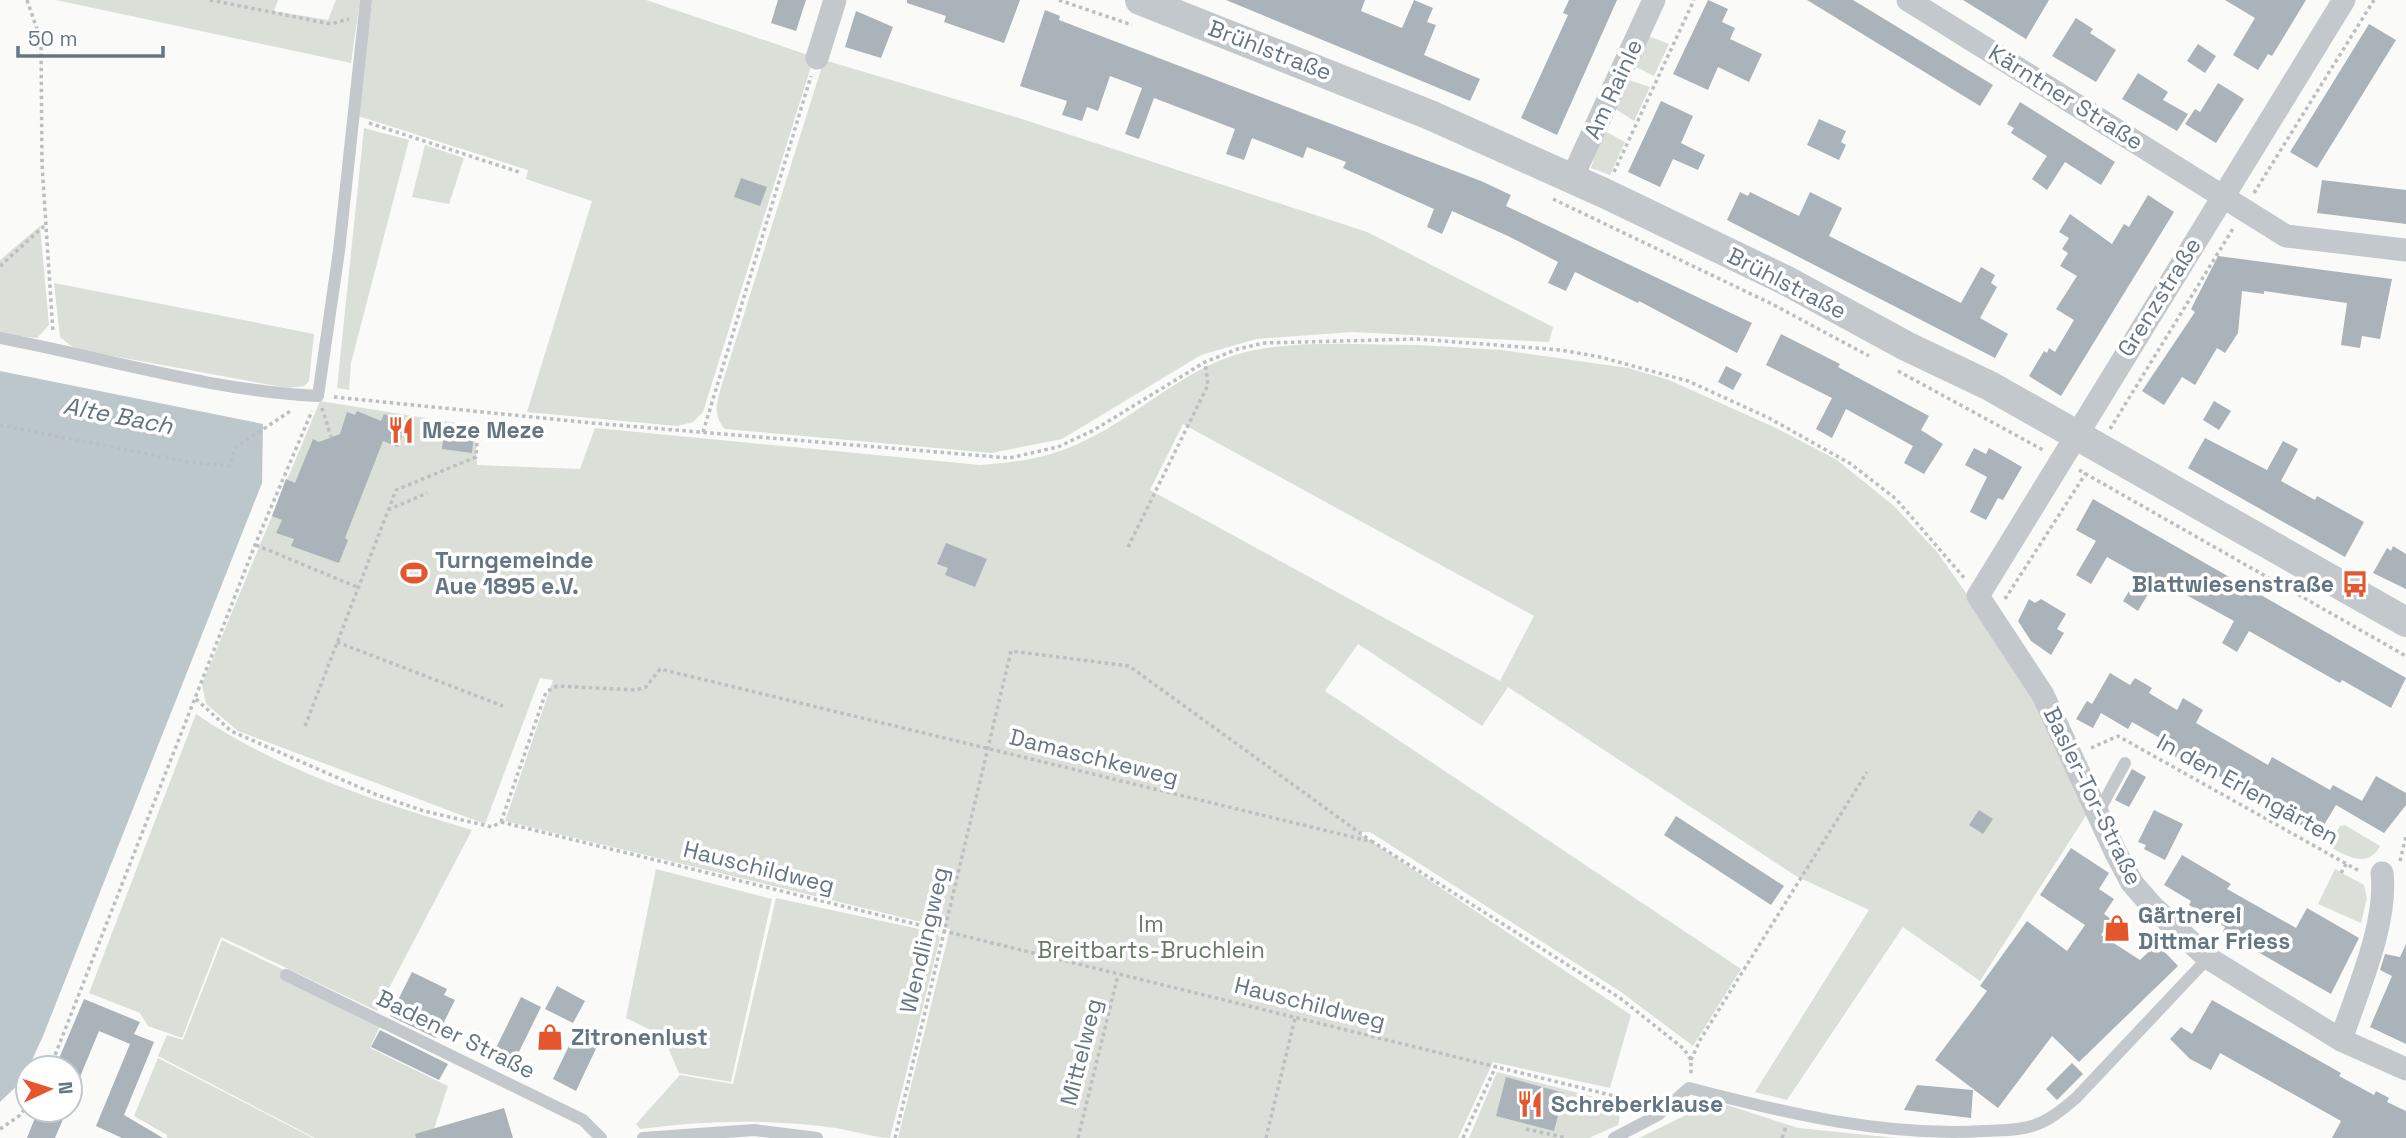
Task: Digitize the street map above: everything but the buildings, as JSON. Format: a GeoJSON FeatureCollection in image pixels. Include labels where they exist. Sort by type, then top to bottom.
{"type":"FeatureCollection","features":[{"type":"Feature","properties":{"kind":"street"},"geometry":{"type":"LineString","coordinates":[[817,58],[835,0]]}},
{"type":"Feature","properties":{"kind":"street","name":"Am Rainle"},"geometry":{"type":"LineString","coordinates":[[1572,178],[1654,0]]}},
{"type":"Feature","properties":{"kind":"street","name":"Kärntner Straße"},"geometry":{"type":"LineString","coordinates":[[1908,0],[2286,236],[2406,250]]}},
{"type":"Feature","properties":{"kind":"street","name":"Grenzstraße"},"geometry":{"type":"LineString","coordinates":[[1978,596],[2074,433],[2344,0]]}},
{"type":"Feature","properties":{"kind":"street","name":"Brühlstraße"},"geometry":{"type":"LineString","coordinates":[[1136,13],[1332,75],[1604,193],[1785,280],[2074,433],[2406,622]]}},
{"type":"Feature","properties":{"kind":"street","name":"Basler-Tor-Straße"},"geometry":{"type":"LineString","coordinates":[[1978,596],[2043,695],[2133,883],[2208,958],[2341,1040],[2406,1069]]}},
{"type":"Feature","properties":{"kind":"street"},"geometry":{"type":"LineString","coordinates":[[2341,1040],[2391,868]]}},
{"type":"Feature","properties":{"kind":"lane"},"geometry":{"type":"LineString","coordinates":[[0,338],[284,394],[318,396],[366,6]]}},
{"type":"Feature","properties":{"kind":"lane"},"geometry":{"type":"LineString","coordinates":[[2098,813],[2125,763]]}},
{"type":"Feature","properties":{"kind":"lane"},"geometry":{"type":"LineString","coordinates":[[1614,1138],[1658,1115],[1689,1088],[1789,1114],[1853,1124],[1955,1132],[2034,1132],[2076,1098],[2208,958]]}},
{"type":"Feature","properties":{"kind":"lane","name":"Badener Straße"},"geometry":{"type":"LineString","coordinates":[[286,975],[583,1120],[601,1138]]}},
{"type":"Feature","properties":{"kind":"lane"},"geometry":{"type":"LineString","coordinates":[[643,1138],[668,1134],[754,1130],[817,1138]]}},
{"type":"Feature","properties":{"kind":"path"},"geometry":{"type":"LineString","coordinates":[[27,0],[41,41],[44,226],[54,349]]}},
{"type":"Feature","properties":{"kind":"path"},"geometry":{"type":"LineString","coordinates":[[210,0],[331,24],[366,6]]}},
{"type":"Feature","properties":{"kind":"path"},"geometry":{"type":"LineString","coordinates":[[1059,0],[1136,13]]}},
{"type":"Feature","properties":{"kind":"path"},"geometry":{"type":"LineString","coordinates":[[1604,193],[1694,0]]}},
{"type":"Feature","properties":{"kind":"path"},"geometry":{"type":"LineString","coordinates":[[1993,618],[2101,449],[2244,209],[2374,0]]}},
{"type":"Feature","properties":{"kind":"path"},"geometry":{"type":"LineString","coordinates":[[703,432],[817,58]]}},
{"type":"Feature","properties":{"kind":"path"},"geometry":{"type":"LineString","coordinates":[[354,118],[522,173]]}},
{"type":"Feature","properties":{"kind":"path"},"geometry":{"type":"LineString","coordinates":[[1548,197],[1772,304],[1870,357]]}},
{"type":"Feature","properties":{"kind":"path"},"geometry":{"type":"LineString","coordinates":[[0,266],[44,226]]}},
{"type":"Feature","properties":{"kind":"path"},"geometry":{"type":"LineString","coordinates":[[318,396],[1010,458],[1058,446],[1094,429],[1205,362],[1238,349],[1264,343],[1417,339],[1561,350],[1600,357],[1688,381],[1769,418],[1851,464],[1896,499],[1978,596]]}},
{"type":"Feature","properties":{"kind":"path"},"geometry":{"type":"LineString","coordinates":[[1128,547],[1208,385],[1205,362]]}},
{"type":"Feature","properties":{"kind":"path"},"geometry":{"type":"LineString","coordinates":[[1895,370],[2059,459],[2406,656]]}},
{"type":"Feature","properties":{"kind":"path"},"geometry":{"type":"LineString","coordinates":[[318,396],[331,437]]}},
{"type":"Feature","properties":{"kind":"path"},"geometry":{"type":"LineString","coordinates":[[56,1054],[255,545],[318,396]]}},
{"type":"Feature","properties":{"kind":"path"},"geometry":{"type":"LineString","coordinates":[[0,425],[189,461],[230,466],[235,448],[291,410]]}},
{"type":"Feature","properties":{"kind":"path"},"geometry":{"type":"LineString","coordinates":[[305,726],[396,490],[476,457],[477,441]]}},
{"type":"Feature","properties":{"kind":"path"},"geometry":{"type":"LineString","coordinates":[[388,510],[427,493]]}},
{"type":"Feature","properties":{"kind":"path"},"geometry":{"type":"LineString","coordinates":[[255,545],[357,587]]}},
{"type":"Feature","properties":{"kind":"path"},"geometry":{"type":"LineString","coordinates":[[337,642],[503,706]]}},
{"type":"Feature","properties":{"kind":"path","name":"Wendlingweg"},"geometry":{"type":"LineString","coordinates":[[895,1138],[1011,651],[1129,666],[1373,842]]}},
{"type":"Feature","properties":{"kind":"path","name":"Damaschkeweg"},"geometry":{"type":"LineString","coordinates":[[501,822],[546,692],[557,686],[636,690],[646,687],[660,669],[1373,842],[1620,998],[1684,1049],[1691,1060]]}},
{"type":"Feature","properties":{"kind":"path","name":"Hauschildweg"},"geometry":{"type":"LineString","coordinates":[[196,699],[231,731],[376,795],[470,823],[492,827],[501,822],[1496,1066],[1648,1104],[1658,1115]]}},
{"type":"Feature","properties":{"kind":"path","name":"In den Erlengärten"},"geometry":{"type":"LineString","coordinates":[[2074,757],[2118,736],[2366,874],[2406,866]]}},
{"type":"Feature","properties":{"kind":"path"},"geometry":{"type":"LineString","coordinates":[[1689,1088],[1691,1060],[1707,1028],[1867,772]]}},
{"type":"Feature","properties":{"kind":"path"},"geometry":{"type":"LineString","coordinates":[[2391,868],[2406,836]]}},
{"type":"Feature","properties":{"kind":"path"},"geometry":{"type":"LineString","coordinates":[[2341,873],[2346,864]]}},
{"type":"Feature","properties":{"kind":"path","name":"Mittelweg"},"geometry":{"type":"LineString","coordinates":[[1078,1138],[1118,975]]}},
{"type":"Feature","properties":{"kind":"path"},"geometry":{"type":"LineString","coordinates":[[1266,1138],[1295,1017]]}},
{"type":"Feature","properties":{"kind":"path"},"geometry":{"type":"LineString","coordinates":[[1463,1138],[1496,1066]]}},
{"type":"Feature","properties":{"kind":"path"},"geometry":{"type":"LineString","coordinates":[[1526,1129],[1567,1138]]}},
{"type":"Feature","properties":{"kind":"green space"},"geometry":{"type":"Polygon","coordinates":[[[56,0],[278,0],[274,11],[328,20],[336,0],[360,0],[351,63],[56,0]]]}},
{"type":"Feature","properties":{"kind":"green space"},"geometry":{"type":"Polygon","coordinates":[[[372,0],[646,0],[814,57],[703,412],[693,422],[677,426],[527,412],[592,201],[526,179],[528,170],[358,116],[372,0]]]}},
{"type":"Feature","properties":{"kind":"green space"},"geometry":{"type":"Polygon","coordinates":[[[1648,36],[1669,44],[1654,76],[1634,66],[1648,36]]]}},
{"type":"Feature","properties":{"kind":"green space"},"geometry":{"type":"Polygon","coordinates":[[[824,60],[1019,118],[1367,232],[1553,327],[1549,342],[1352,332],[1256,339],[1201,355],[1062,439],[991,453],[725,429],[718,418],[719,394],[824,60]]]}},
{"type":"Feature","properties":{"kind":"green space"},"geometry":{"type":"Polygon","coordinates":[[[1626,79],[1650,87],[1634,121],[1614,108],[1626,79]]]}},
{"type":"Feature","properties":{"kind":"green space"},"geometry":{"type":"Polygon","coordinates":[[[364,128],[409,140],[351,363],[349,390],[337,388],[364,128]]]}},
{"type":"Feature","properties":{"kind":"green space"},"geometry":{"type":"Polygon","coordinates":[[[1603,130],[1625,142],[1610,175],[1591,168],[1603,130]]]}},
{"type":"Feature","properties":{"kind":"green space"},"geometry":{"type":"Polygon","coordinates":[[[425,145],[464,158],[449,204],[412,197],[425,145]]]}},
{"type":"Feature","properties":{"kind":"green space"},"geometry":{"type":"Polygon","coordinates":[[[40,226],[49,325],[37,338],[0,334],[0,260],[40,226]]]}},
{"type":"Feature","properties":{"kind":"green space"},"geometry":{"type":"Polygon","coordinates":[[[54,283],[314,334],[309,381],[304,386],[287,388],[75,349],[60,337],[54,283]]]}},
{"type":"Feature","properties":{"kind":"green space","name":"Im Breitbarts-Bruchlein"},"geometry":{"type":"Polygon","coordinates":[[[1306,344],[1418,345],[1502,350],[1628,368],[1669,380],[1776,428],[1837,460],[1894,506],[1937,552],[2018,666],[2087,814],[1980,981],[1903,927],[1787,1100],[1755,1092],[1869,910],[1796,876],[1508,687],[1482,726],[1358,644],[1325,691],[1741,969],[1693,1046],[1621,992],[1370,832],[1357,832],[1631,1015],[1610,1088],[1493,1062],[1458,1138],[898,1138],[950,929],[505,821],[553,680],[540,678],[485,824],[238,731],[206,704],[202,684],[320,401],[475,426],[477,465],[580,469],[595,428],[980,465],[1035,458],[1061,451],[1107,429],[1201,369],[1242,353],[1306,344]],[[1183,424],[1150,490],[1500,681],[1534,616],[1183,424]]]}},
{"type":"Feature","properties":{"kind":"green space"},"geometry":{"type":"Polygon","coordinates":[[[196,714],[260,752],[294,768],[365,796],[472,830],[377,1011],[221,937],[182,1038],[148,1026],[140,1013],[89,993],[196,714]]]}},
{"type":"Feature","properties":{"kind":"green space"},"geometry":{"type":"Polygon","coordinates":[[[2345,825],[2380,846],[2375,853],[2363,859],[2356,858],[2328,846],[2340,826],[2345,825]]]}},
{"type":"Feature","properties":{"kind":"green space"},"geometry":{"type":"Polygon","coordinates":[[[656,869],[772,899],[731,1082],[679,1073],[663,1036],[626,1018],[656,869]]]}},
{"type":"Feature","properties":{"kind":"green space"},"geometry":{"type":"Polygon","coordinates":[[[2335,869],[2364,885],[2367,898],[2361,923],[2318,904],[2335,869]]]}},
{"type":"Feature","properties":{"kind":"green space"},"geometry":{"type":"Polygon","coordinates":[[[776,898],[937,933],[940,938],[890,1138],[836,1128],[762,1122],[714,1122],[640,1129],[636,1124],[680,1075],[733,1084],[776,898]]]}},
{"type":"Feature","properties":{"kind":"green space"},"geometry":{"type":"Polygon","coordinates":[[[222,940],[284,970],[380,1026],[370,1048],[448,1086],[431,1138],[315,1138],[158,1056],[167,1035],[183,1040],[222,940]]]}},
{"type":"Feature","properties":{"kind":"green space"},"geometry":{"type":"Polygon","coordinates":[[[158,1058],[313,1138],[167,1138],[167,1135],[134,1116],[158,1058]]]}},
{"type":"Feature","properties":{"kind":"green space"},"geometry":{"type":"Polygon","coordinates":[[[1497,1072],[1622,1104],[1618,1125],[1589,1138],[1469,1138],[1497,1072]]]}},
{"type":"Feature","properties":{"kind":"green space"},"geometry":{"type":"Polygon","coordinates":[[[1715,1101],[1798,1128],[1897,1138],[1639,1138],[1715,1101]]]}},
{"type":"Feature","properties":{"kind":"water","name":"Alte Bach"},"geometry":{"type":"Polygon","coordinates":[[[0,371],[263,424],[262,483],[43,1036],[35,1054],[14,1054],[14,1089],[0,1102],[0,371]]]}},
{"type":"Feature","properties":{"kind":"place","name":"Meze Meze"},"geometry":{"type":"Point","coordinates":[401,430]}},
{"type":"Feature","properties":{"kind":"place","name":"Turngemeinde Aue 1895 e.V."},"geometry":{"type":"Point","coordinates":[414,573]}},
{"type":"Feature","properties":{"kind":"place","name":"Blattwiesenstraße"},"geometry":{"type":"Point","coordinates":[2355,584]}},
{"type":"Feature","properties":{"kind":"place","name":"Gärtnerei Dittmar Friess"},"geometry":{"type":"Point","coordinates":[2117,928]}},
{"type":"Feature","properties":{"kind":"place","name":"Zitronenlust"},"geometry":{"type":"Point","coordinates":[550,1037]}},
{"type":"Feature","properties":{"kind":"place","name":"Schreberklause"},"geometry":{"type":"Point","coordinates":[1530,1104]}}]}
